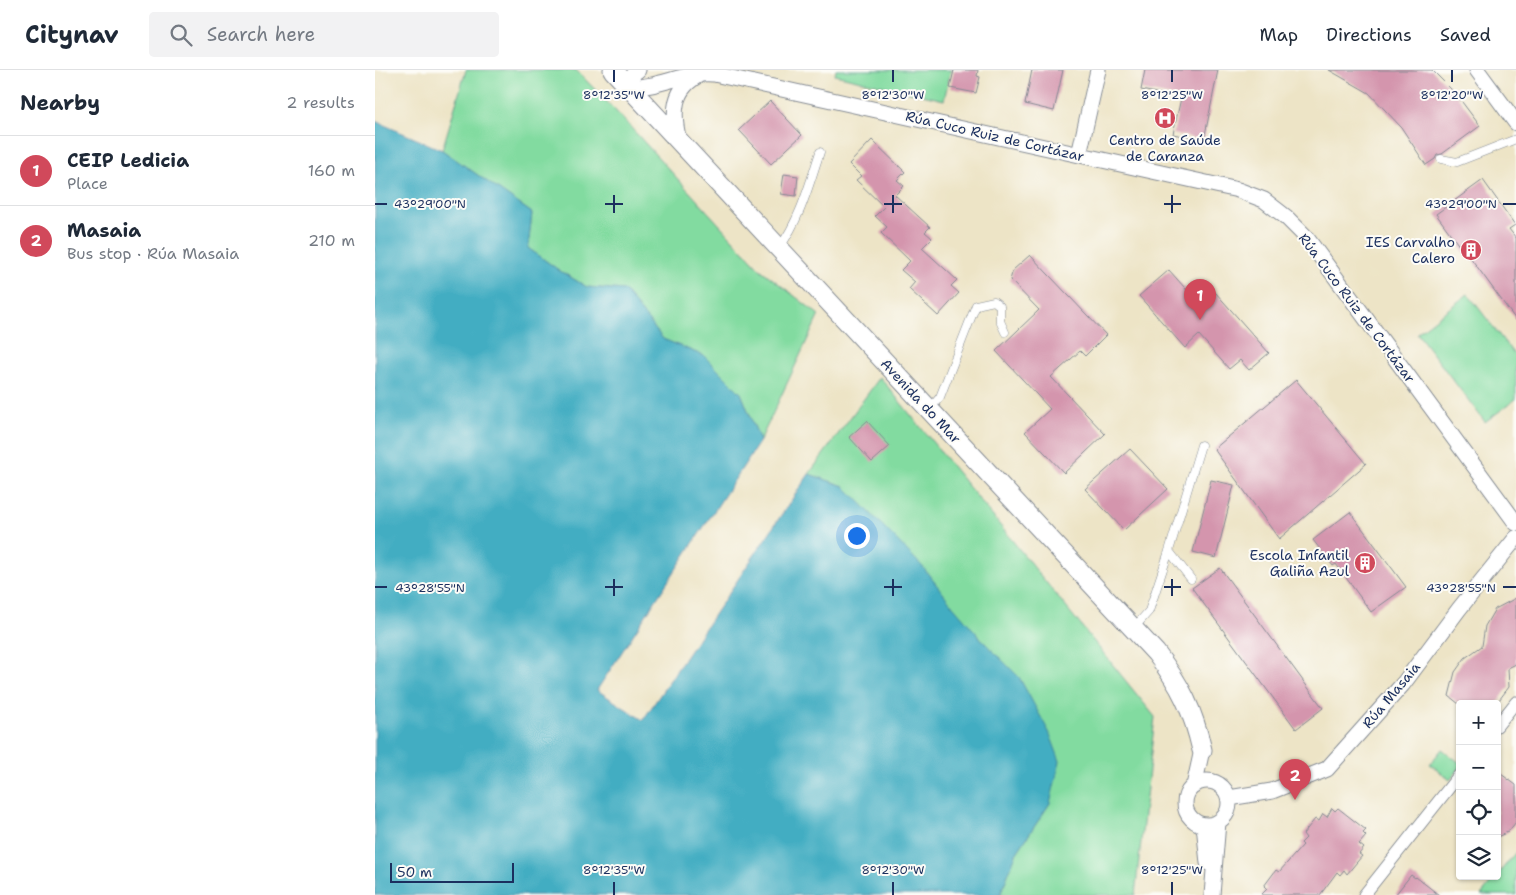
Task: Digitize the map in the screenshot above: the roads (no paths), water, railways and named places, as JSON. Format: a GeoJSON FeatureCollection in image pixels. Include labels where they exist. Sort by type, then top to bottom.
{"type":"FeatureCollection","features":[{"type":"Feature","properties":{"kind":"street","name":"Avenida do Mar"},"geometry":{"type":"LineString","coordinates":[[613,70],[1156,653],[1184,694],[1196,723],[1202,750],[1216,783]]}},
{"type":"Feature","properties":{"kind":"street"},"geometry":{"type":"LineString","coordinates":[[638,70],[628,87],[649,86],[677,77],[708,72]]}},
{"type":"Feature","properties":{"kind":"street"},"geometry":{"type":"LineString","coordinates":[[1079,155],[1098,70]]}},
{"type":"Feature","properties":{"kind":"street"},"geometry":{"type":"LineString","coordinates":[[1477,70],[1516,123]]}},
{"type":"Feature","properties":{"kind":"street"},"geometry":{"type":"LineString","coordinates":[[679,141],[675,124],[675,109],[678,96],[685,84],[708,72]]}},
{"type":"Feature","properties":{"kind":"street","name":"Rúa Cuco Ruiz de Cortázar"},"geometry":{"type":"LineString","coordinates":[[708,72],[1238,190],[1264,200],[1286,217],[1306,237],[1516,523]]}},
{"type":"Feature","properties":{"kind":"street","name":"Rúa Masaia"},"geometry":{"type":"LineString","coordinates":[[1229,798],[1272,791],[1327,769],[1403,684],[1459,609],[1516,538]]}},
{"type":"Feature","properties":{"kind":"street"},"geometry":{"type":"LineString","coordinates":[[1501,721],[1516,702]]}},
{"type":"Feature","properties":{"kind":"street","name":"Avenida do Mar"},"geometry":{"type":"LineString","coordinates":[[1194,786],[1202,750]]}},
{"type":"Feature","properties":{"kind":"street"},"geometry":{"type":"LineString","coordinates":[[1364,895],[1456,779]]}},
{"type":"Feature","properties":{"kind":"street"},"geometry":{"type":"LineString","coordinates":[[1205,781],[1222,786],[1229,798],[1227,812],[1211,824],[1197,822],[1187,812],[1186,798],[1194,786],[1205,781]]}},
{"type":"Feature","properties":{"kind":"street"},"geometry":{"type":"LineString","coordinates":[[1211,824],[1211,895]]}},
{"type":"Feature","properties":{"kind":"lane"},"geometry":{"type":"LineString","coordinates":[[1441,159],[1457,162],[1516,139]]}},
{"type":"Feature","properties":{"kind":"lane"},"geometry":{"type":"LineString","coordinates":[[779,248],[787,237],[802,206],[820,152]]}},
{"type":"Feature","properties":{"kind":"lane"},"geometry":{"type":"LineString","coordinates":[[929,410],[940,398],[976,305],[994,301],[1000,306],[1000,321],[1005,332]]}},
{"type":"Feature","properties":{"kind":"lane"},"geometry":{"type":"LineString","coordinates":[[1133,629],[1149,611],[1201,445]]}},
{"type":"Feature","properties":{"kind":"lane"},"geometry":{"type":"LineString","coordinates":[[1169,551],[1191,579]]}},
{"type":"Feature","properties":{"kind":"water"},"geometry":{"type":"Polygon","coordinates":[[[375,121],[442,150],[532,213],[528,248],[560,271],[587,287],[624,290],[663,339],[704,356],[741,393],[760,441],[597,690],[643,720],[809,474],[844,486],[922,566],[984,642],[1019,677],[1049,732],[1060,761],[1050,803],[1016,854],[1000,895],[375,895],[375,121]]]}},
{"type":"Feature","properties":{"kind":"place","name":"Centro de Saúde de Caranza"},"geometry":{"type":"Point","coordinates":[1165,118]}},
{"type":"Feature","properties":{"kind":"place","name":"IES Carvalho Calero"},"geometry":{"type":"Point","coordinates":[1471,250]}},
{"type":"Feature","properties":{"kind":"place","name":"CEIP Ledicia"},"geometry":{"type":"Point","coordinates":[1200,320]}},
{"type":"Feature","properties":{"kind":"place","name":"Escola Infantil Galiña Azul"},"geometry":{"type":"Point","coordinates":[1365,563]}},
{"type":"Feature","properties":{"kind":"place","name":"Masaia"},"geometry":{"type":"Point","coordinates":[1295,800]}}]}
